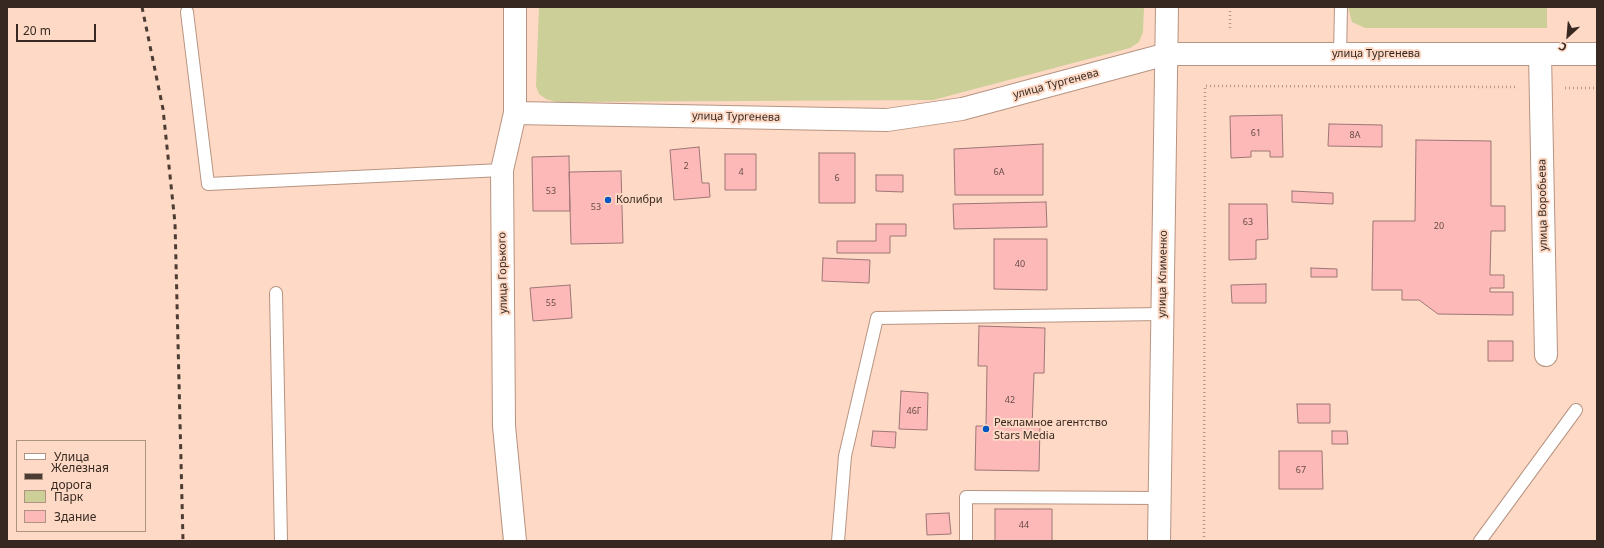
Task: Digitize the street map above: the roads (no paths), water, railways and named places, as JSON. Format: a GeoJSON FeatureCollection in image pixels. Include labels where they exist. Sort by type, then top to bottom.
{"type":"FeatureCollection","features":[{"type":"Feature","properties":{"kind":"street","name":"улица Горького"},"geometry":{"type":"LineString","coordinates":[[515,7],[515,113],[502,170],[504,426],[515,541]]}},
{"type":"Feature","properties":{"kind":"street","name":"улица Клименко"},"geometry":{"type":"LineString","coordinates":[[1159,541],[1167,7]]}},
{"type":"Feature","properties":{"kind":"street","name":"улица Тургенева"},"geometry":{"type":"LineString","coordinates":[[515,113],[887,120],[962,109],[1167,54],[1597,54]]}},
{"type":"Feature","properties":{"kind":"street","name":"улица Воробьева"},"geometry":{"type":"LineString","coordinates":[[1540,54],[1546,355]]}},
{"type":"Feature","properties":{"kind":"lane"},"geometry":{"type":"LineString","coordinates":[[1340,54],[1341,7]]}},
{"type":"Feature","properties":{"kind":"lane"},"geometry":{"type":"LineString","coordinates":[[187,12],[208,184],[502,170]]}},
{"type":"Feature","properties":{"kind":"lane"},"geometry":{"type":"LineString","coordinates":[[276,293],[281,541]]}},
{"type":"Feature","properties":{"kind":"lane"},"geometry":{"type":"LineString","coordinates":[[838,541],[845,456],[877,318],[1162,314]]}},
{"type":"Feature","properties":{"kind":"lane"},"geometry":{"type":"LineString","coordinates":[[1480,541],[1576,410]]}},
{"type":"Feature","properties":{"kind":"lane"},"geometry":{"type":"LineString","coordinates":[[966,541],[966,497],[1159,498]]}},
{"type":"Feature","properties":{"kind":"railway"},"geometry":{"type":"LineString","coordinates":[[142,7],[163,109],[175,223],[183,541]]}},
{"type":"Feature","properties":{"kind":"place","name":"Колибри"},"geometry":{"type":"Point","coordinates":[608,200]}},
{"type":"Feature","properties":{"kind":"place","name":"Рекламное агентство Stars Media"},"geometry":{"type":"Point","coordinates":[986,429]}}]}
